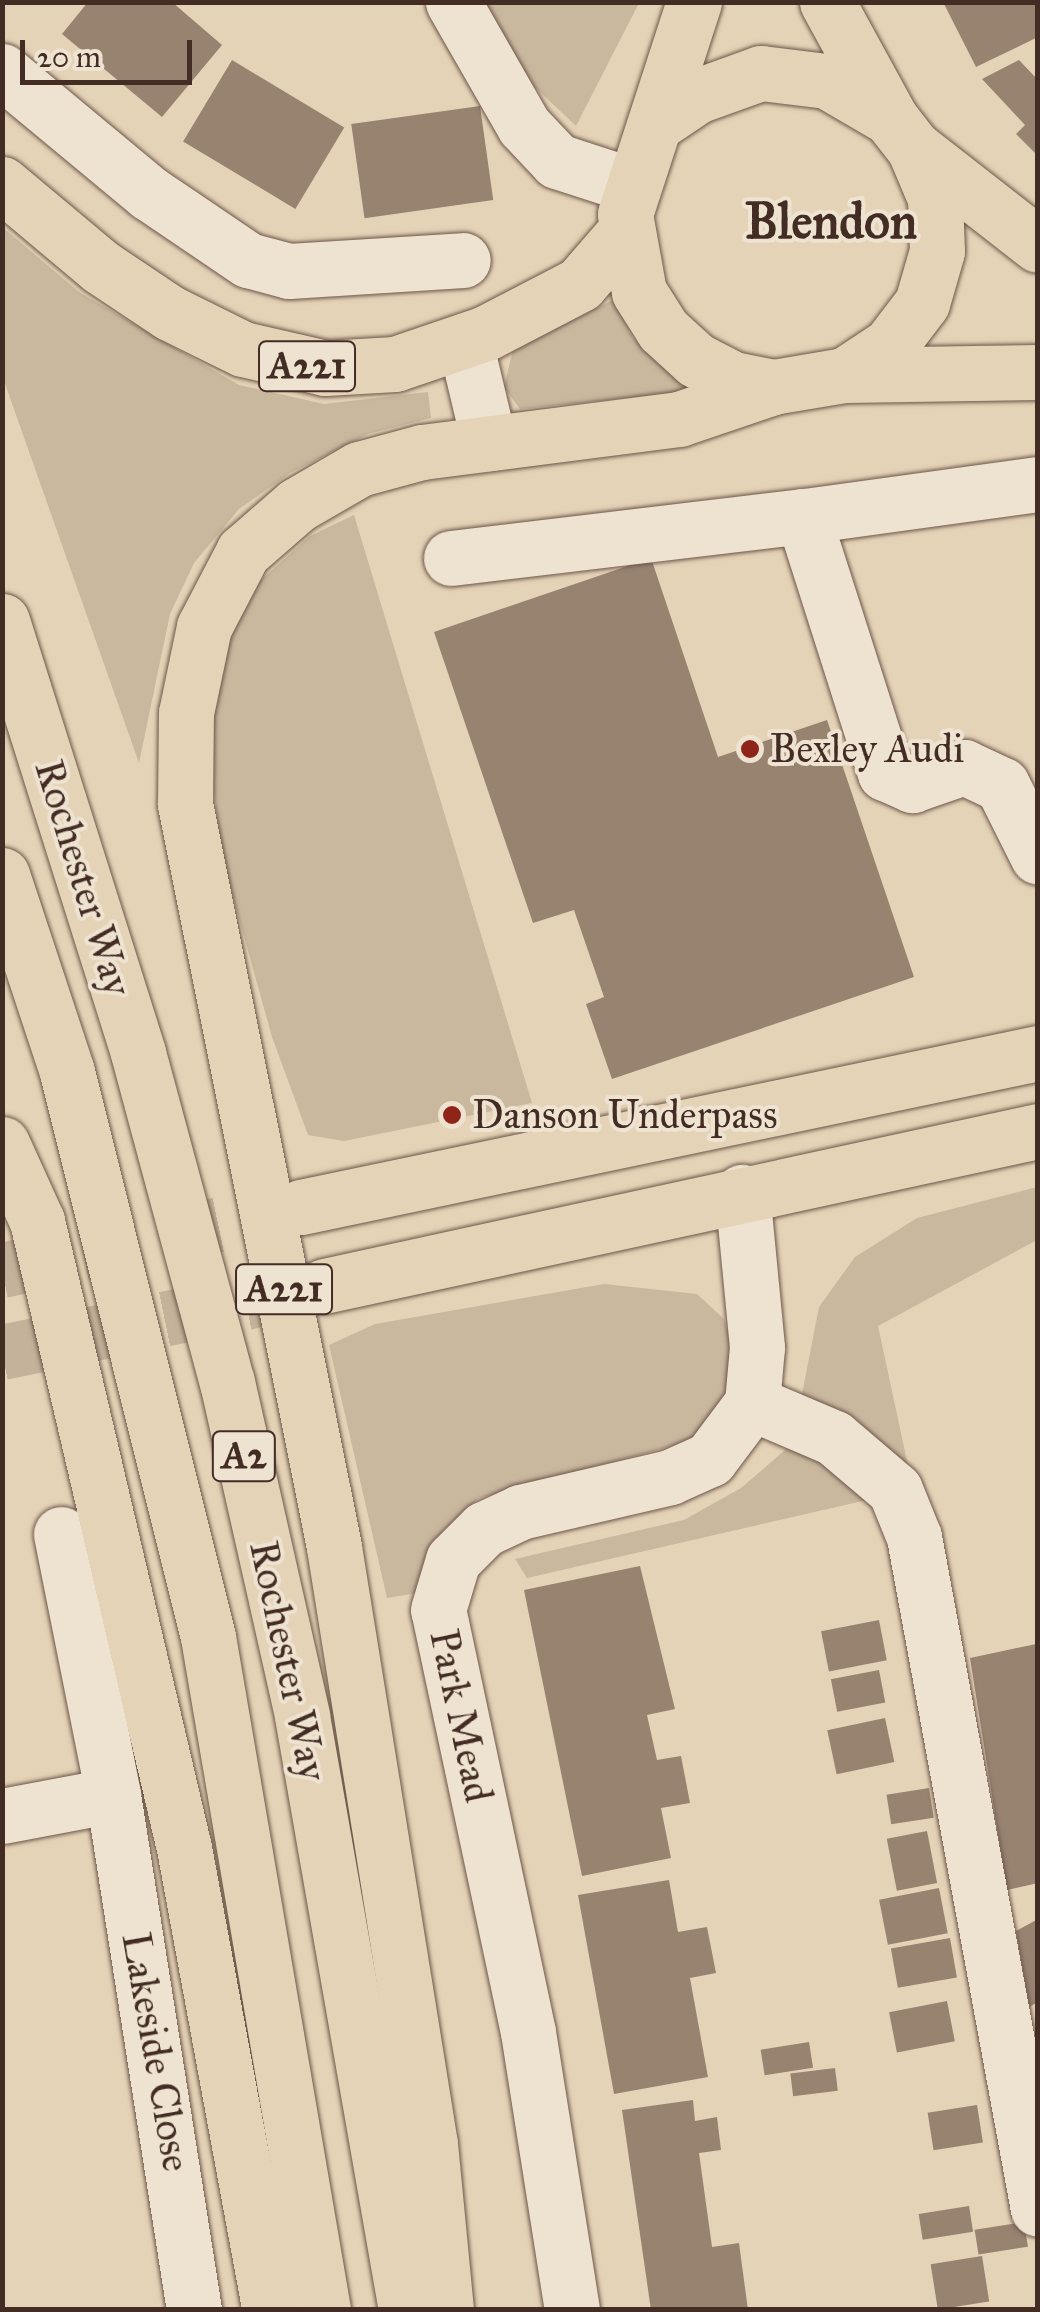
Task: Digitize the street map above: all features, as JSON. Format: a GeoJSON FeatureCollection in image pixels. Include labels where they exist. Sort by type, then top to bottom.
{"type":"FeatureCollection","features":[{"type":"Feature","properties":{"kind":"main road"},"geometry":{"type":"LineString","coordinates":[[658,122],[673,54],[694,2]]}},
{"type":"Feature","properties":{"kind":"main road"},"geometry":{"type":"LineString","coordinates":[[827,2],[902,134]]}},
{"type":"Feature","properties":{"kind":"main road"},"geometry":{"type":"LineString","coordinates":[[658,122],[697,96],[761,73],[828,81],[902,134],[1038,245]]}},
{"type":"Feature","properties":{"kind":"main road","name":"A221"},"geometry":{"type":"LineString","coordinates":[[2,184],[142,295],[257,354],[354,370],[465,342],[566,294],[628,208],[658,122]]}},
{"type":"Feature","properties":{"kind":"main road","name":"A221"},"geometry":{"type":"LineString","coordinates":[[845,375],[890,345],[922,303],[937,251],[935,198],[902,134]]}},
{"type":"Feature","properties":{"kind":"main road","name":"A221"},"geometry":{"type":"LineString","coordinates":[[628,208],[639,292],[663,330],[696,360],[733,378],[773,387]]}},
{"type":"Feature","properties":{"kind":"main road","name":"A221"},"geometry":{"type":"LineString","coordinates":[[446,2310],[430,2144],[334,1547],[185,804],[186,713],[204,627],[243,552],[297,506],[359,469],[489,443],[679,419],[773,387],[845,375],[1038,372]]}},
{"type":"Feature","properties":{"kind":"main road","name":"Rochester Way"},"geometry":{"type":"LineString","coordinates":[[2,621],[138,1053],[227,1382],[302,1716],[406,2310]]}},
{"type":"Feature","properties":{"kind":"main road","name":"Rochester Way"},"geometry":{"type":"LineString","coordinates":[[2,874],[66,1072],[208,1638],[324,2310]]}},
{"type":"Feature","properties":{"kind":"main road","name":"A221"},"geometry":{"type":"LineString","coordinates":[[301,1206],[1038,1053]]}},
{"type":"Feature","properties":{"kind":"main road","name":"A221"},"geometry":{"type":"LineString","coordinates":[[324,1286],[742,1192],[1038,1131]]}},
{"type":"Feature","properties":{"kind":"main road"},"geometry":{"type":"LineString","coordinates":[[2,1144],[38,1221],[184,1848],[270,2310]]}},
{"type":"Feature","properties":{"kind":"street"},"geometry":{"type":"LineString","coordinates":[[453,2],[524,126],[557,161],[628,208]]}},
{"type":"Feature","properties":{"kind":"street"},"geometry":{"type":"LineString","coordinates":[[2,71],[149,192],[248,260],[289,271],[463,260]]}},
{"type":"Feature","properties":{"kind":"street"},"geometry":{"type":"LineString","coordinates":[[465,342],[489,443]]}},
{"type":"Feature","properties":{"kind":"street"},"geometry":{"type":"LineString","coordinates":[[451,558],[1038,484]]}},
{"type":"Feature","properties":{"kind":"street"},"geometry":{"type":"LineString","coordinates":[[804,516],[885,773],[912,785],[964,768],[1002,786],[1038,858]]}},
{"type":"Feature","properties":{"kind":"street"},"geometry":{"type":"LineString","coordinates":[[742,1192],[757,1347],[752,1404],[834,1438],[895,1490],[914,1537],[1038,2209]]}},
{"type":"Feature","properties":{"kind":"street","name":"Park Mead"},"geometry":{"type":"LineString","coordinates":[[572,2310],[528,2032],[438,1610],[453,1560],[484,1529],[520,1512],[670,1477],[710,1459],[752,1404]]}},
{"type":"Feature","properties":{"kind":"street","name":"Lakeside Close"},"geometry":{"type":"LineString","coordinates":[[61,1534],[113,1795],[194,2310]]}},
{"type":"Feature","properties":{"kind":"street"},"geometry":{"type":"LineString","coordinates":[[2,1816],[113,1795]]}},
{"type":"Feature","properties":{"kind":"shaded area"},"geometry":{"type":"Polygon","coordinates":[[[485,3],[639,3],[576,126],[523,76],[485,3]]]}},
{"type":"Feature","properties":{"kind":"shaded area"},"geometry":{"type":"Polygon","coordinates":[[[2,227],[79,292],[239,385],[324,404],[428,392],[431,418],[368,434],[290,473],[239,509],[194,563],[170,614],[139,763],[3,378],[2,227]]]}},
{"type":"Feature","properties":{"kind":"shaded area"},"geometry":{"type":"Polygon","coordinates":[[[613,300],[633,338],[685,384],[685,392],[520,409],[504,387],[513,350],[613,300]]]}},
{"type":"Feature","properties":{"kind":"shaded area"},"geometry":{"type":"Polygon","coordinates":[[[354,515],[532,1103],[344,1141],[308,1135],[272,1037],[223,861],[203,709],[224,640],[260,581],[310,536],[354,515]]]}},
{"type":"Feature","properties":{"kind":"shaded area"},"geometry":{"type":"Polygon","coordinates":[[[1037,1187],[1037,1240],[878,1326],[913,1489],[807,1407],[802,1394],[819,1307],[855,1257],[917,1218],[1037,1187]]]}},
{"type":"Feature","properties":{"kind":"shaded area"},"geometry":{"type":"Polygon","coordinates":[[[604,1284],[697,1294],[724,1319],[736,1355],[733,1382],[694,1440],[479,1498],[443,1531],[417,1593],[387,1598],[329,1345],[375,1324],[604,1284]]]}},
{"type":"Feature","properties":{"kind":"shaded area"},"geometry":{"type":"Polygon","coordinates":[[[792,1444],[880,1497],[527,1578],[515,1559],[684,1520],[741,1488],[792,1444]]]}},
{"type":"Feature","properties":{"kind":"building"},"geometry":{"type":"Polygon","coordinates":[[[88,2],[172,2],[222,45],[162,117],[62,34],[88,2]]]}},
{"type":"Feature","properties":{"kind":"building"},"geometry":{"type":"Polygon","coordinates":[[[943,2],[1038,2],[1038,37],[976,67],[943,2]]]}},
{"type":"Feature","properties":{"kind":"building"},"geometry":{"type":"Polygon","coordinates":[[[232,60],[344,127],[295,209],[183,141],[232,60]]]}},
{"type":"Feature","properties":{"kind":"building"},"geometry":{"type":"Polygon","coordinates":[[[1019,60],[1038,80],[1038,156],[1016,134],[1025,125],[982,79],[1019,60]]]}},
{"type":"Feature","properties":{"kind":"building"},"geometry":{"type":"Polygon","coordinates":[[[480,106],[493,200],[364,218],[351,124],[480,106]]]}},
{"type":"Feature","properties":{"kind":"building"},"geometry":{"type":"Polygon","coordinates":[[[651,558],[718,757],[827,720],[914,977],[612,1079],[586,1004],[604,997],[574,910],[533,923],[434,632],[651,558]]]}},
{"type":"Feature","properties":{"kind":"building"},"geometry":{"type":"Polygon","coordinates":[[[640,1566],[675,1709],[647,1715],[657,1760],[681,1756],[690,1803],[661,1808],[671,1858],[582,1876],[524,1590],[640,1566]]]}},
{"type":"Feature","properties":{"kind":"building"},"geometry":{"type":"Polygon","coordinates":[[[879,1620],[887,1660],[829,1672],[821,1631],[879,1620]]]}},
{"type":"Feature","properties":{"kind":"building"},"geometry":{"type":"Polygon","coordinates":[[[1036,1644],[1038,1883],[1007,1890],[970,1658],[1036,1644]]]}},
{"type":"Feature","properties":{"kind":"building"},"geometry":{"type":"Polygon","coordinates":[[[879,1670],[885,1702],[837,1712],[831,1679],[879,1670]]]}},
{"type":"Feature","properties":{"kind":"building"},"geometry":{"type":"Polygon","coordinates":[[[885,1718],[894,1762],[837,1774],[827,1730],[885,1718]]]}},
{"type":"Feature","properties":{"kind":"building"},"geometry":{"type":"Polygon","coordinates":[[[929,1788],[934,1818],[891,1824],[887,1795],[929,1788]]]}},
{"type":"Feature","properties":{"kind":"building"},"geometry":{"type":"Polygon","coordinates":[[[927,1831],[937,1883],[897,1891],[887,1839],[927,1831]]]}},
{"type":"Feature","properties":{"kind":"building"},"geometry":{"type":"Polygon","coordinates":[[[669,1880],[678,1932],[707,1927],[716,1973],[690,1978],[708,2077],[614,2094],[578,1895],[669,1880]]]}},
{"type":"Feature","properties":{"kind":"building"},"geometry":{"type":"Polygon","coordinates":[[[939,1888],[948,1933],[888,1945],[879,1900],[939,1888]]]}},
{"type":"Feature","properties":{"kind":"building"},"geometry":{"type":"Polygon","coordinates":[[[1038,1919],[1038,2002],[1029,2007],[1016,1931],[1038,1919]]]}},
{"type":"Feature","properties":{"kind":"building"},"geometry":{"type":"Polygon","coordinates":[[[950,1938],[957,1977],[898,1988],[891,1948],[950,1938]]]}},
{"type":"Feature","properties":{"kind":"building"},"geometry":{"type":"Polygon","coordinates":[[[947,2001],[955,2041],[897,2053],[889,2012],[947,2001]]]}},
{"type":"Feature","properties":{"kind":"building"},"geometry":{"type":"Polygon","coordinates":[[[809,2042],[813,2068],[765,2075],[761,2050],[809,2042]]]}},
{"type":"Feature","properties":{"kind":"building"},"geometry":{"type":"Polygon","coordinates":[[[835,2068],[838,2091],[793,2096],[790,2073],[835,2068]]]}},
{"type":"Feature","properties":{"kind":"building"},"geometry":{"type":"Polygon","coordinates":[[[693,2100],[695,2121],[717,2117],[721,2150],[699,2153],[712,2247],[739,2243],[748,2310],[651,2310],[622,2110],[693,2100]]]}},
{"type":"Feature","properties":{"kind":"building"},"geometry":{"type":"Polygon","coordinates":[[[977,2105],[983,2143],[934,2150],[928,2113],[977,2105]]]}},
{"type":"Feature","properties":{"kind":"building"},"geometry":{"type":"Polygon","coordinates":[[[969,2206],[973,2232],[923,2240],[919,2214],[969,2206]]]}},
{"type":"Feature","properties":{"kind":"building"},"geometry":{"type":"Polygon","coordinates":[[[1024,2222],[1028,2247],[979,2255],[975,2230],[1024,2222]]]}},
{"type":"Feature","properties":{"kind":"building"},"geometry":{"type":"Polygon","coordinates":[[[982,2256],[989,2301],[938,2310],[931,2264],[982,2256]]]}},
{"type":"Feature","properties":{"kind":"tunnel"},"geometry":{"type":"LineString","coordinates":[[2,1270],[301,1207]]}},
{"type":"Feature","properties":{"kind":"tunnel"},"geometry":{"type":"LineString","coordinates":[[2,1352],[324,1286]]}},
{"type":"Feature","properties":{"kind":"place","name":"Bexley Audi"},"geometry":{"type":"Point","coordinates":[750,749]}},
{"type":"Feature","properties":{"kind":"place","name":"Danson Underpass"},"geometry":{"type":"Point","coordinates":[452,1115]}},
{"type":"Feature","properties":{"kind":"district","name":"Blendon"},"geometry":{"type":"Point","coordinates":[831,222]}}]}
